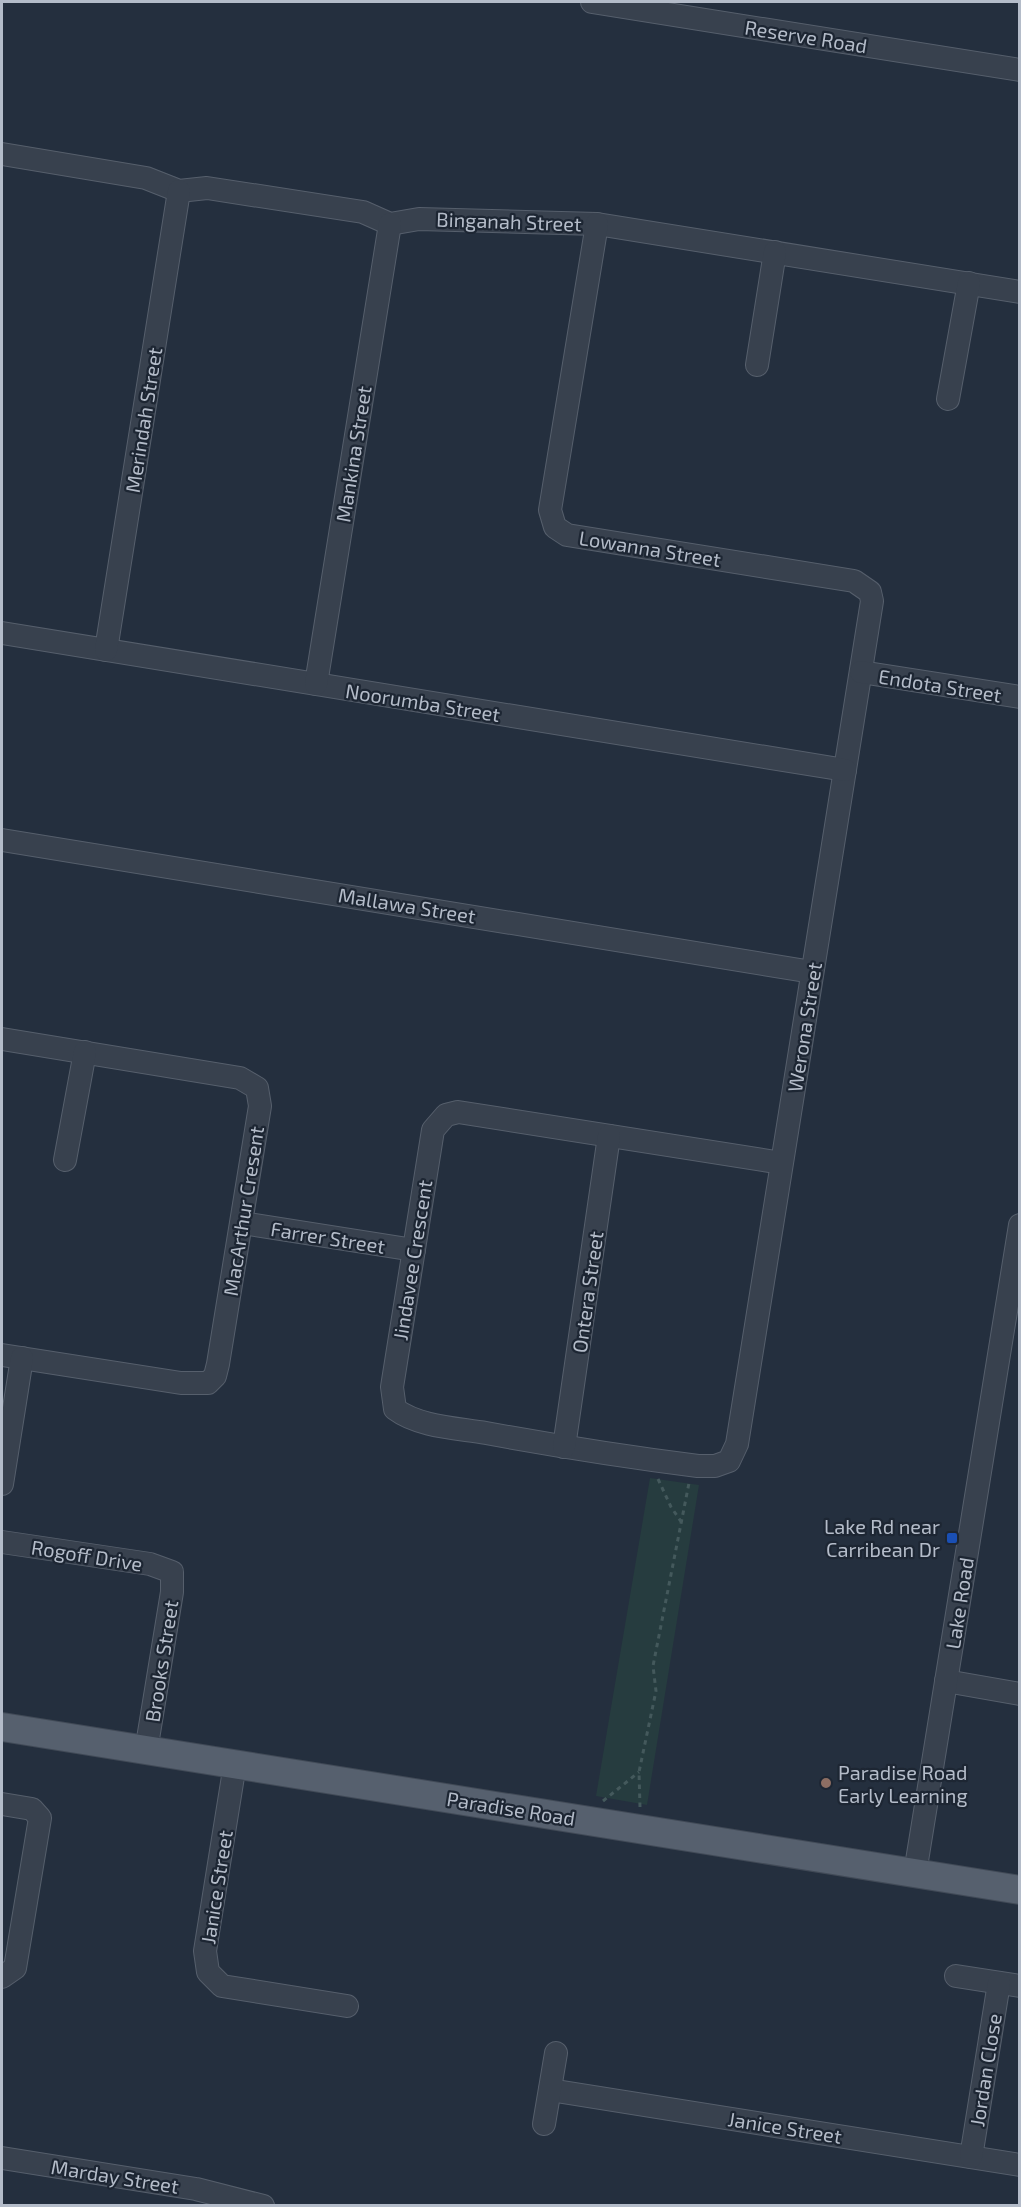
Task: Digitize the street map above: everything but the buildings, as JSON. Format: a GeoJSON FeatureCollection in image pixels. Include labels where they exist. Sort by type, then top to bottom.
{"type":"FeatureCollection","features":[{"type":"Feature","properties":{"kind":"main road","name":"Paradise Road"},"geometry":{"type":"LineString","coordinates":[[2,1727],[1020,1890]]}},
{"type":"Feature","properties":{"kind":"street","name":"Reserve Road"},"geometry":{"type":"LineString","coordinates":[[592,2],[639,5],[1020,70]]}},
{"type":"Feature","properties":{"kind":"street"},"geometry":{"type":"LineString","coordinates":[[2,154],[146,178],[179,190],[207,188],[363,212],[390,224]]}},
{"type":"Feature","properties":{"kind":"street","name":"Merindah Street"},"geometry":{"type":"LineString","coordinates":[[106,650],[179,190]]}},
{"type":"Feature","properties":{"kind":"street","name":"Binganah Street"},"geometry":{"type":"LineString","coordinates":[[390,224],[419,219],[597,224],[1020,291]]}},
{"type":"Feature","properties":{"kind":"street","name":"Mankina Street"},"geometry":{"type":"LineString","coordinates":[[316,684],[390,224]]}},
{"type":"Feature","properties":{"kind":"street","name":"Lowanna Street"},"geometry":{"type":"LineString","coordinates":[[597,224],[550,510],[555,527],[567,535],[854,581],[870,592]]}},
{"type":"Feature","properties":{"kind":"street"},"geometry":{"type":"LineString","coordinates":[[757,365],[775,252]]}},
{"type":"Feature","properties":{"kind":"street"},"geometry":{"type":"LineString","coordinates":[[948,399],[969,284]]}},
{"type":"Feature","properties":{"kind":"street","name":"Werona Street"},"geometry":{"type":"LineString","coordinates":[[729,1461],[736,1444],[782,1163],[872,601],[870,592]]}},
{"type":"Feature","properties":{"kind":"street","name":"Noorumba Street"},"geometry":{"type":"LineString","coordinates":[[2,633],[845,770]]}},
{"type":"Feature","properties":{"kind":"street","name":"Endota Street"},"geometry":{"type":"LineString","coordinates":[[861,672],[1020,697]]}},
{"type":"Feature","properties":{"kind":"street","name":"Mallawa Street"},"geometry":{"type":"LineString","coordinates":[[2,840],[812,972]]}},
{"type":"Feature","properties":{"kind":"street","name":"MacArthur Cresent"},"geometry":{"type":"LineString","coordinates":[[2,1039],[240,1078],[256,1088],[260,1106],[215,1376],[208,1383],[181,1383],[12,1356]]}},
{"type":"Feature","properties":{"kind":"street"},"geometry":{"type":"LineString","coordinates":[[65,1160],[85,1052]]}},
{"type":"Feature","properties":{"kind":"street","name":"Jindavee Crescent"},"geometry":{"type":"LineString","coordinates":[[729,1461],[716,1466],[698,1466],[564,1447],[408,1419],[395,1409],[392,1387],[433,1130],[446,1115],[458,1112],[782,1163]]}},
{"type":"Feature","properties":{"kind":"street","name":"Ontera Street"},"geometry":{"type":"LineString","coordinates":[[564,1447],[609,1136]]}},
{"type":"Feature","properties":{"kind":"street","name":"Farrer Street"},"geometry":{"type":"LineString","coordinates":[[242,1223],[414,1250]]}},
{"type":"Feature","properties":{"kind":"street","name":"Lake Road"},"geometry":{"type":"LineString","coordinates":[[915,1873],[1020,1225]]}},
{"type":"Feature","properties":{"kind":"street"},"geometry":{"type":"LineString","coordinates":[[2,1484],[12,1356]]}},
{"type":"Feature","properties":{"kind":"street","name":"Rogoff Drive"},"geometry":{"type":"LineString","coordinates":[[2,1542],[150,1564],[172,1572]]}},
{"type":"Feature","properties":{"kind":"street","name":"Brooks Street"},"geometry":{"type":"LineString","coordinates":[[146,1751],[172,1592],[172,1572]]}},
{"type":"Feature","properties":{"kind":"street"},"geometry":{"type":"LineString","coordinates":[[946,1681],[1020,1694]]}},
{"type":"Feature","properties":{"kind":"street","name":"Janice Street"},"geometry":{"type":"LineString","coordinates":[[235,1764],[205,1951],[208,1972],[222,1986],[347,2006]]}},
{"type":"Feature","properties":{"kind":"street"},"geometry":{"type":"LineString","coordinates":[[2,1804],[32,1809],[40,1818],[15,1968],[2,1977]]}},
{"type":"Feature","properties":{"kind":"street","name":"Jordan Close"},"geometry":{"type":"LineString","coordinates":[[956,1976],[1009,1984],[971,2157]]}},
{"type":"Feature","properties":{"kind":"street"},"geometry":{"type":"LineString","coordinates":[[544,2124],[556,2053]]}},
{"type":"Feature","properties":{"kind":"street","name":"Janice Street"},"geometry":{"type":"LineString","coordinates":[[550,2090],[1020,2165]]}},
{"type":"Feature","properties":{"kind":"street","name":"Marday Street"},"geometry":{"type":"LineString","coordinates":[[2,2158],[196,2189],[263,2205]]}},
{"type":"Feature","properties":{"kind":"path"},"geometry":{"type":"LineString","coordinates":[[657,1475],[662,1490],[682,1524]]}},
{"type":"Feature","properties":{"kind":"path"},"geometry":{"type":"LineString","coordinates":[[640,1808],[639,1772],[656,1691],[654,1666],[689,1480]]}},
{"type":"Feature","properties":{"kind":"path"},"geometry":{"type":"LineString","coordinates":[[601,1803],[639,1772]]}},
{"type":"Feature","properties":{"kind":"green space"},"geometry":{"type":"Polygon","coordinates":[[[650,1478],[699,1485],[647,1805],[596,1796],[650,1478]]]}},
{"type":"Feature","properties":{"kind":"place","name":"Lake Rd near Carribean Dr"},"geometry":{"type":"Point","coordinates":[952,1538]}},
{"type":"Feature","properties":{"kind":"place","name":"Paradise Road Early Learning"},"geometry":{"type":"Point","coordinates":[826,1783]}}]}
